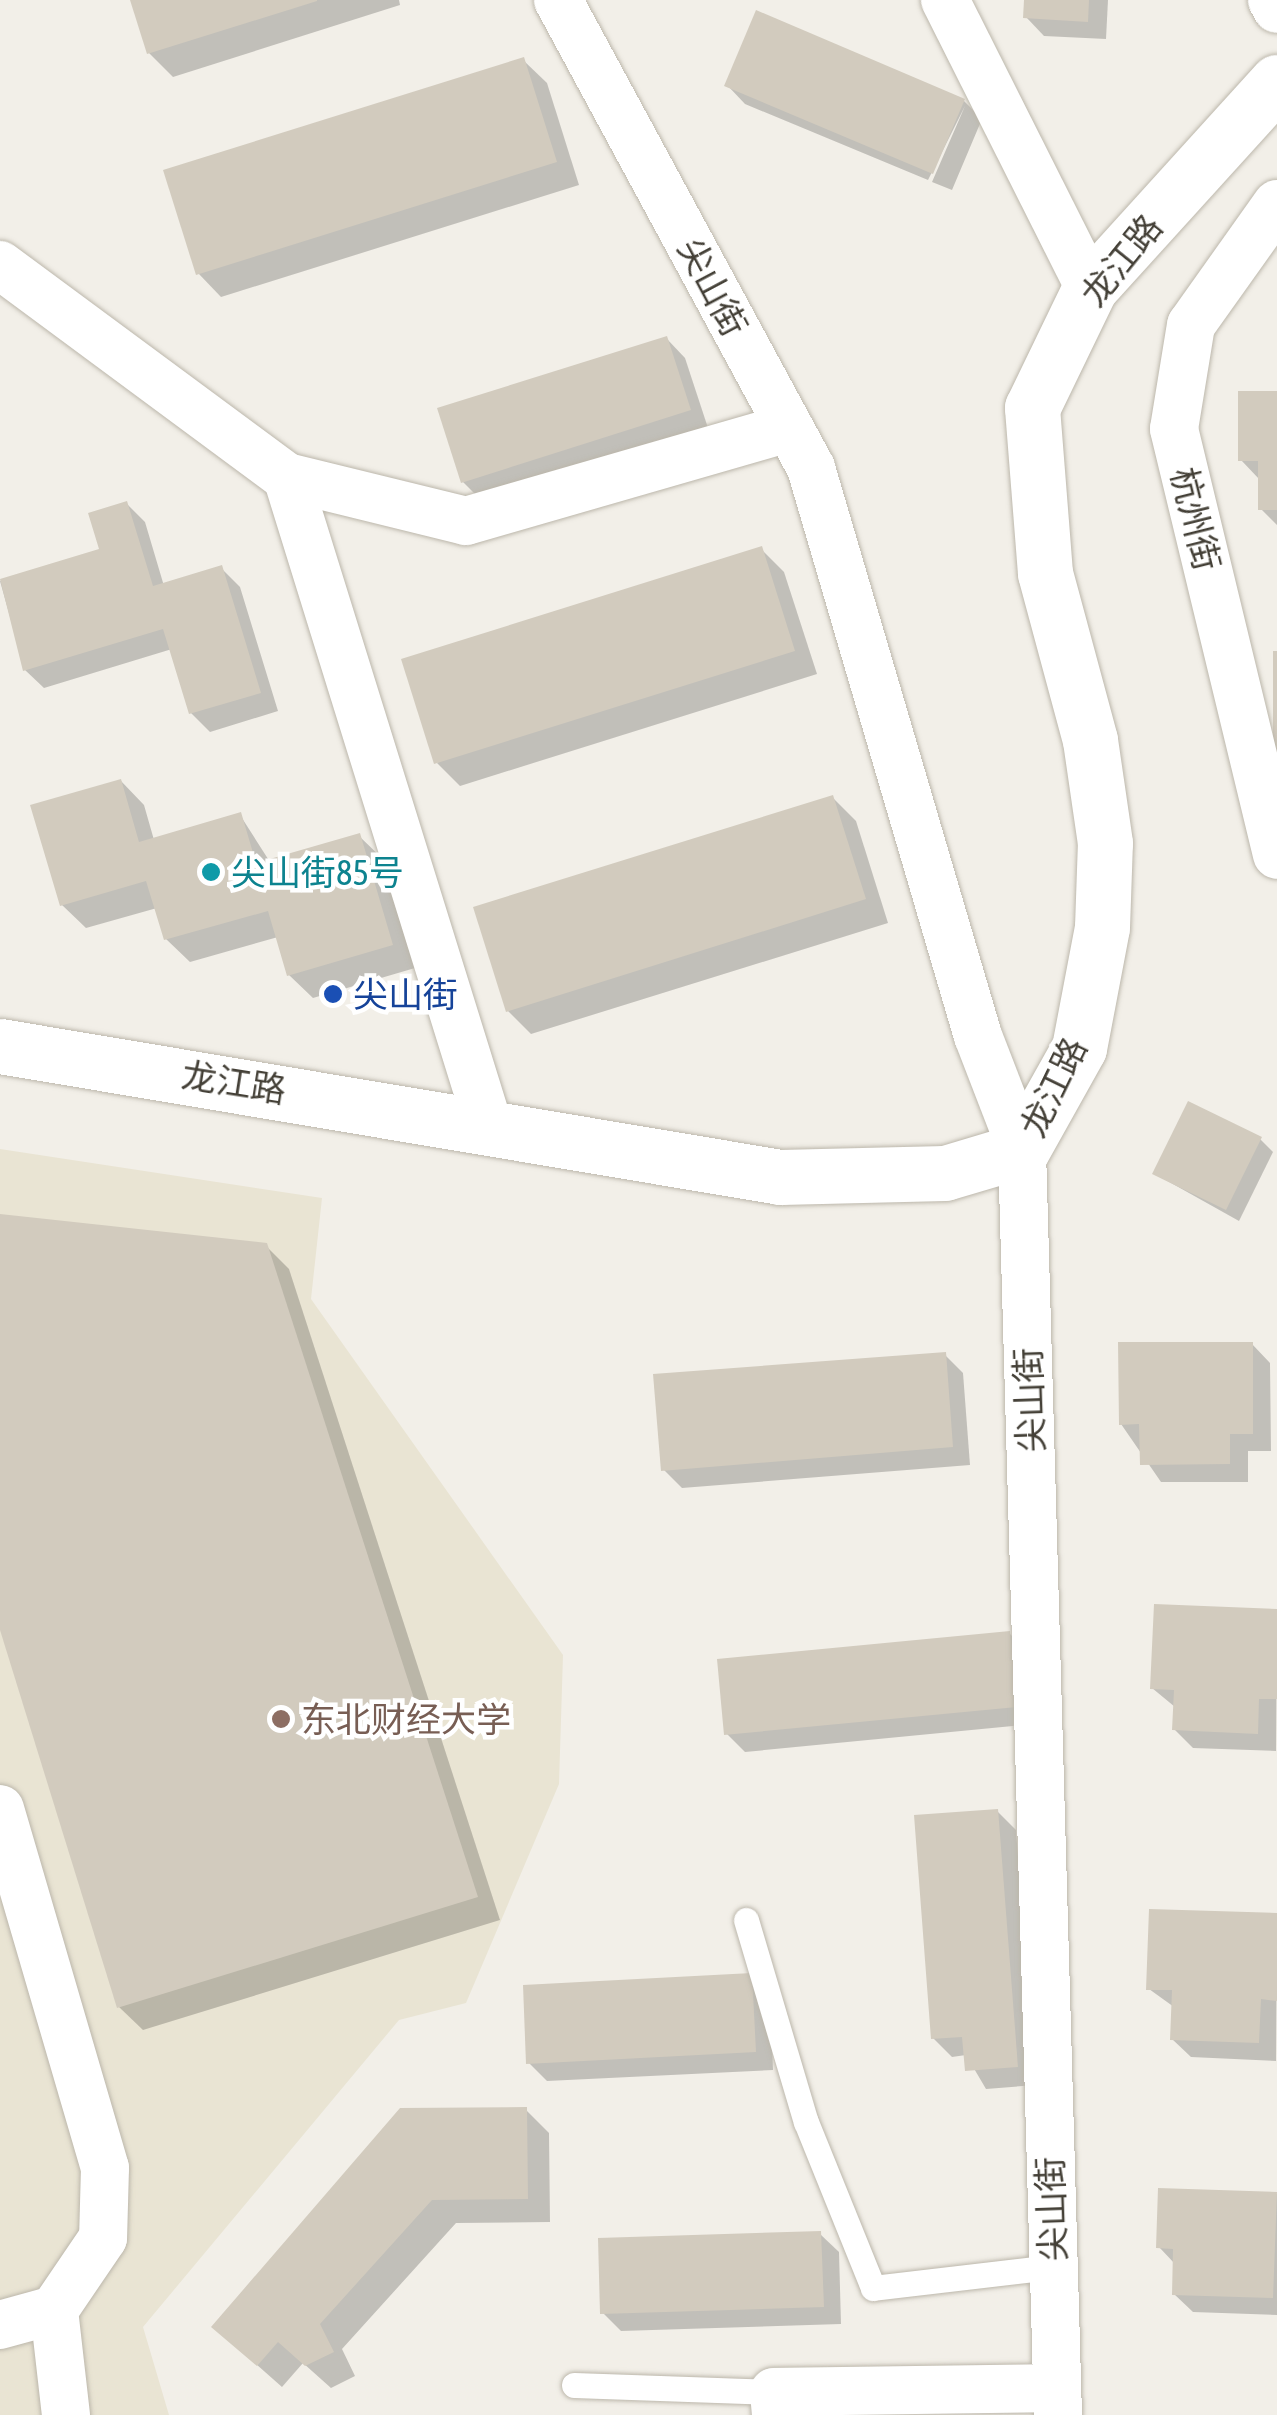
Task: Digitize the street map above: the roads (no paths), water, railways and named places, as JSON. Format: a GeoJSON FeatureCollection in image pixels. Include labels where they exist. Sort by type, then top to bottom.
{"type":"FeatureCollection","features":[{"type":"Feature","properties":{"kind":"street","name":"尖山街"},"geometry":{"type":"LineString","coordinates":[[558,0],[811,468],[978,1036],[1022,1150],[1058,2402]]}},
{"type":"Feature","properties":{"kind":"street"},"geometry":{"type":"LineString","coordinates":[[945,0],[1090,288]]}},
{"type":"Feature","properties":{"kind":"street"},"geometry":{"type":"LineString","coordinates":[[1272,0],[1277,9]]}},
{"type":"Feature","properties":{"kind":"street","name":"龙江路"},"geometry":{"type":"LineString","coordinates":[[0,1046],[487,1121],[780,1176],[945,1174],[1022,1150],[1078,1048],[1102,927],[1106,842],[1090,740],[1045,573],[1032,408],[1090,288],[1277,82]]}},
{"type":"Feature","properties":{"kind":"street","name":"杭州街"},"geometry":{"type":"LineString","coordinates":[[1277,204],[1191,325],[1174,429],[1277,855]]}},
{"type":"Feature","properties":{"kind":"street"},"geometry":{"type":"LineString","coordinates":[[0,265],[286,476],[466,522],[789,428]]}},
{"type":"Feature","properties":{"kind":"street"},"geometry":{"type":"LineString","coordinates":[[286,476],[487,1121]]}},
{"type":"Feature","properties":{"kind":"street"},"geometry":{"type":"LineString","coordinates":[[0,1809],[105,2168],[103,2238],[54,2310],[0,2325]]}},
{"type":"Feature","properties":{"kind":"street"},"geometry":{"type":"LineString","coordinates":[[54,2310],[66,2415]]}},
{"type":"Feature","properties":{"kind":"street"},"geometry":{"type":"LineString","coordinates":[[775,2404],[1058,2402]]}},
{"type":"Feature","properties":{"kind":"lane"},"geometry":{"type":"LineString","coordinates":[[746,1920],[806,2122],[872,2288],[1053,2267]]}},
{"type":"Feature","properties":{"kind":"lane"},"geometry":{"type":"LineString","coordinates":[[574,2385],[775,2404]]}},
{"type":"Feature","properties":{"kind":"place","name":"尖山街85号"},"geometry":{"type":"Point","coordinates":[211,872]}},
{"type":"Feature","properties":{"kind":"place","name":"尖山街"},"geometry":{"type":"Point","coordinates":[333,994]}},
{"type":"Feature","properties":{"kind":"place","name":"东北财经大学"},"geometry":{"type":"Point","coordinates":[281,1719]}}]}
